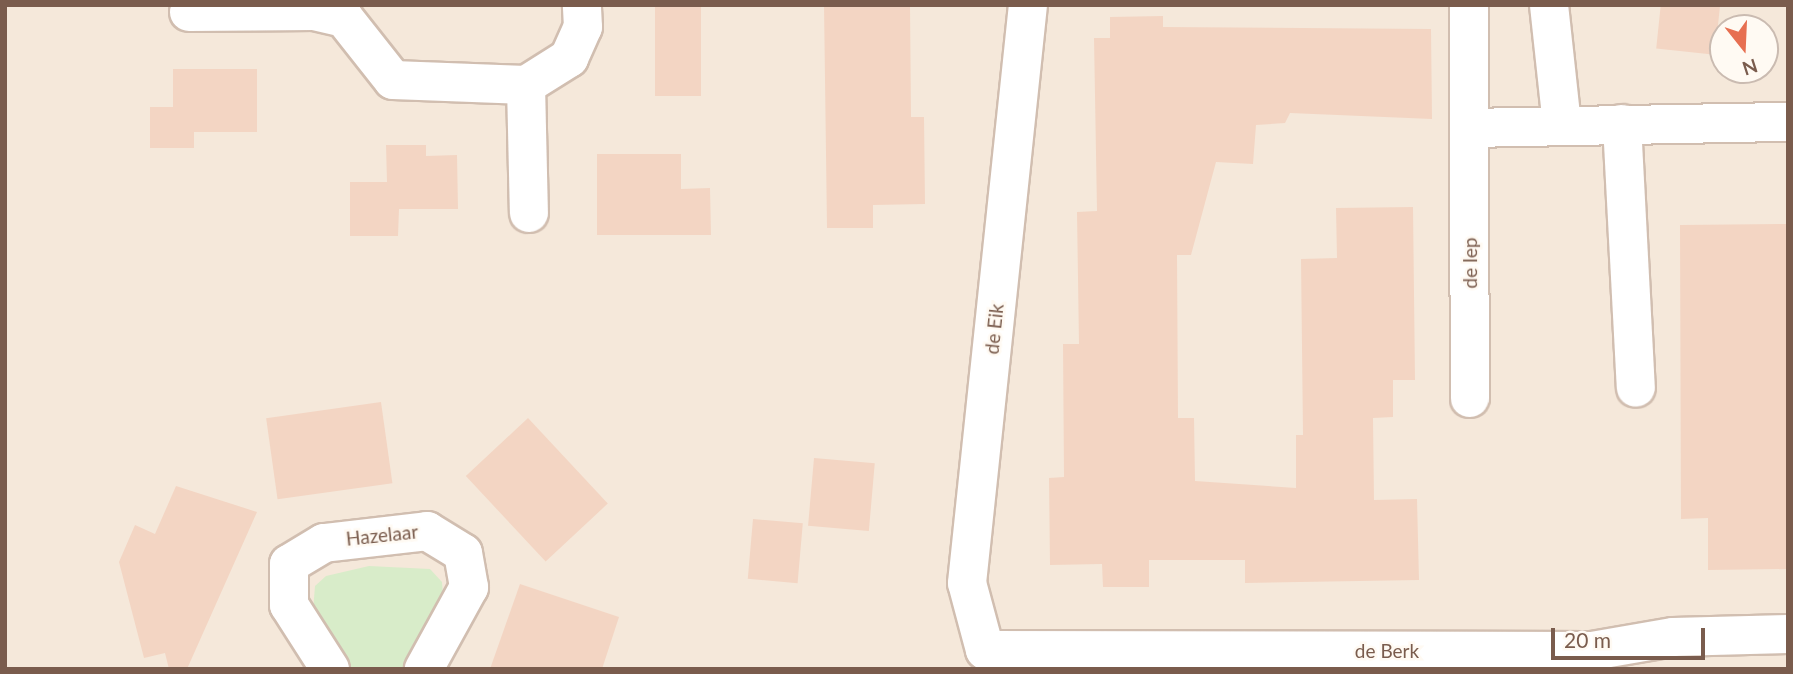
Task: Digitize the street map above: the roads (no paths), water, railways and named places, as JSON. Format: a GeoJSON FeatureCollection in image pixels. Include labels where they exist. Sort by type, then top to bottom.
{"type":"FeatureCollection","features":[{"type":"Feature","properties":{"kind":"street"},"geometry":{"type":"LineString","coordinates":[[189,12],[314,11],[344,18],[393,80],[526,85],[569,58],[583,27],[582,5]]}},
{"type":"Feature","properties":{"kind":"street","name":"de Eik"},"geometry":{"type":"LineString","coordinates":[[978,659],[967,583],[1028,5]]}},
{"type":"Feature","properties":{"kind":"street","name":"de Iep"},"geometry":{"type":"LineString","coordinates":[[1468,5],[1470,398]]}},
{"type":"Feature","properties":{"kind":"street"},"geometry":{"type":"LineString","coordinates":[[1549,5],[1562,125]]}},
{"type":"Feature","properties":{"kind":"street"},"geometry":{"type":"LineString","coordinates":[[526,85],[529,213]]}},
{"type":"Feature","properties":{"kind":"street"},"geometry":{"type":"LineString","coordinates":[[1469,128],[1788,122]]}},
{"type":"Feature","properties":{"kind":"street"},"geometry":{"type":"LineString","coordinates":[[1622,124],[1636,388]]}},
{"type":"Feature","properties":{"kind":"street","name":"Hazelaar"},"geometry":{"type":"LineString","coordinates":[[330,669],[289,606],[284,578],[289,564],[324,543],[365,533],[427,531],[463,552],[469,587],[424,669]]}},
{"type":"Feature","properties":{"kind":"street","name":"de Berk"},"geometry":{"type":"LineString","coordinates":[[978,659],[1592,651],[1673,637],[1788,634]]}}]}
